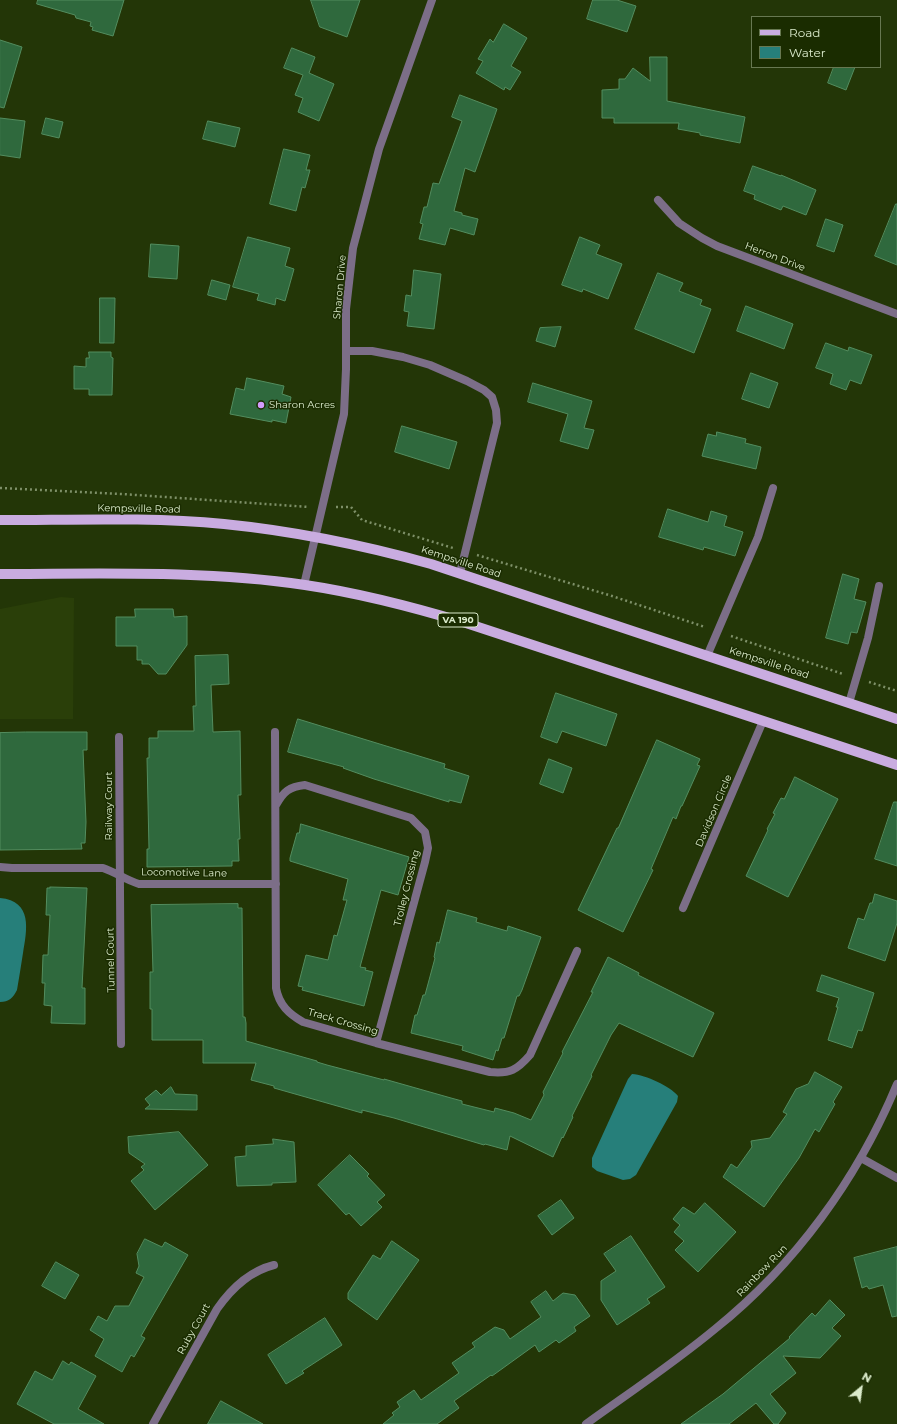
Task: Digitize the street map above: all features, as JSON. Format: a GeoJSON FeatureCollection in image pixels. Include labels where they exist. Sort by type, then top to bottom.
{"type":"FeatureCollection","features":[{"type":"Feature","properties":{"kind":"main road","name":"Kempsville Road"},"geometry":{"type":"LineString","coordinates":[[0,520],[180,521],[251,527],[315,537],[399,555],[897,719]]}},
{"type":"Feature","properties":{"kind":"main road","name":"VA 190"},"geometry":{"type":"LineString","coordinates":[[0,574],[150,574],[222,576],[304,584],[350,592],[431,612],[508,636],[897,765]]}},
{"type":"Feature","properties":{"kind":"street","name":"Sharon Drive"},"geometry":{"type":"LineString","coordinates":[[304,584],[344,414],[346,309],[353,248],[379,149],[432,0]]}},
{"type":"Feature","properties":{"kind":"street","name":"Herron Drive"},"geometry":{"type":"LineString","coordinates":[[658,200],[679,223],[707,241],[897,314]]}},
{"type":"Feature","properties":{"kind":"street"},"geometry":{"type":"LineString","coordinates":[[346,351],[372,350],[430,365],[484,390],[492,397],[496,410],[497,423],[460,574]]}},
{"type":"Feature","properties":{"kind":"street"},"geometry":{"type":"LineString","coordinates":[[707,656],[758,537],[773,488]]}},
{"type":"Feature","properties":{"kind":"street"},"geometry":{"type":"LineString","coordinates":[[849,703],[868,638],[879,586]]}},
{"type":"Feature","properties":{"kind":"street","name":"Davidson Circle"},"geometry":{"type":"LineString","coordinates":[[683,908],[763,721]]}},
{"type":"Feature","properties":{"kind":"street","name":"Track Crossing"},"geometry":{"type":"LineString","coordinates":[[275,732],[276,988],[281,1003],[294,1017],[303,1022],[376,1043],[490,1072],[511,1072],[522,1065],[530,1055],[577,951]]}},
{"type":"Feature","properties":{"kind":"street","name":"Railway Court"},"geometry":{"type":"LineString","coordinates":[[119,737],[120,875]]}},
{"type":"Feature","properties":{"kind":"street","name":"Trolley Crossing"},"geometry":{"type":"LineString","coordinates":[[276,805],[288,789],[305,785],[412,818],[425,832],[428,848],[425,862],[376,1043]]}},
{"type":"Feature","properties":{"kind":"street","name":"Locomotive Lane"},"geometry":{"type":"LineString","coordinates":[[0,867],[103,868],[139,884],[276,884]]}},
{"type":"Feature","properties":{"kind":"street","name":"Tunnel Court"},"geometry":{"type":"LineString","coordinates":[[120,875],[121,1044]]}},
{"type":"Feature","properties":{"kind":"street","name":"Rainbow Run"},"geometry":{"type":"LineString","coordinates":[[586,1424],[716,1329],[755,1294],[797,1249],[838,1194],[861,1158],[886,1111],[897,1084]]}},
{"type":"Feature","properties":{"kind":"street"},"geometry":{"type":"LineString","coordinates":[[861,1158],[897,1178]]}},
{"type":"Feature","properties":{"kind":"street","name":"Ruby Court"},"geometry":{"type":"LineString","coordinates":[[153,1424],[217,1309],[227,1294],[237,1285],[258,1271],[274,1265]]}},
{"type":"Feature","properties":{"kind":"shaded area"},"geometry":{"type":"Polygon","coordinates":[[[61,597],[74,598],[73,719],[0,719],[0,609],[61,597]]]}},
{"type":"Feature","properties":{"kind":"water"},"geometry":{"type":"Polygon","coordinates":[[[0,898],[11,900],[23,911],[26,935],[17,990],[10,999],[0,1002],[0,898]]]}},
{"type":"Feature","properties":{"kind":"water"},"geometry":{"type":"Polygon","coordinates":[[[632,1074],[644,1076],[657,1082],[669,1088],[678,1096],[677,1102],[636,1175],[630,1179],[623,1180],[597,1171],[592,1167],[592,1158],[628,1079],[632,1074]]]}},
{"type":"Feature","properties":{"kind":"building"},"geometry":{"type":"Polygon","coordinates":[[[38,0],[124,0],[113,36],[92,30],[93,27],[90,26],[91,22],[76,18],[75,15],[37,4],[38,0]]]}},
{"type":"Feature","properties":{"kind":"building"},"geometry":{"type":"Polygon","coordinates":[[[311,0],[360,0],[347,37],[320,27],[311,0]]]}},
{"type":"Feature","properties":{"kind":"building"},"geometry":{"type":"Polygon","coordinates":[[[593,0],[617,0],[636,6],[627,32],[587,19],[593,0]]]}},
{"type":"Feature","properties":{"kind":"building"},"geometry":{"type":"Polygon","coordinates":[[[504,24],[527,38],[511,66],[521,72],[510,90],[505,87],[504,90],[476,73],[483,61],[478,59],[490,39],[493,42],[504,24]]]}},
{"type":"Feature","properties":{"kind":"building"},"geometry":{"type":"Polygon","coordinates":[[[0,40],[22,47],[4,108],[0,107],[0,40]]]}},
{"type":"Feature","properties":{"kind":"building"},"geometry":{"type":"Polygon","coordinates":[[[292,48],[315,57],[309,73],[334,84],[319,121],[298,112],[303,98],[295,95],[303,75],[284,68],[292,48]]]}},
{"type":"Feature","properties":{"kind":"building"},"geometry":{"type":"Polygon","coordinates":[[[650,57],[667,57],[667,101],[745,117],[740,143],[678,129],[679,123],[614,123],[614,118],[602,118],[602,90],[619,89],[619,79],[625,79],[633,68],[650,81],[650,57]]]}},
{"type":"Feature","properties":{"kind":"building"},"geometry":{"type":"Polygon","coordinates":[[[834,68],[855,68],[846,90],[828,83],[834,68]]]}},
{"type":"Feature","properties":{"kind":"building"},"geometry":{"type":"Polygon","coordinates":[[[460,95],[497,109],[475,172],[465,168],[454,211],[462,213],[462,215],[478,219],[474,235],[450,228],[445,245],[419,239],[423,224],[420,223],[424,207],[427,207],[433,183],[439,184],[462,121],[452,117],[460,95]]]}},
{"type":"Feature","properties":{"kind":"building"},"geometry":{"type":"Polygon","coordinates":[[[0,118],[25,121],[20,158],[0,155],[0,118]]]}},
{"type":"Feature","properties":{"kind":"building"},"geometry":{"type":"Polygon","coordinates":[[[46,118],[63,122],[59,138],[42,134],[46,118]]]}},
{"type":"Feature","properties":{"kind":"building"},"geometry":{"type":"Polygon","coordinates":[[[208,121],[240,128],[235,147],[203,139],[208,121]]]}},
{"type":"Feature","properties":{"kind":"building"},"geometry":{"type":"Polygon","coordinates":[[[284,149],[310,155],[306,170],[310,170],[305,188],[302,187],[296,211],[270,204],[284,149]]]}},
{"type":"Feature","properties":{"kind":"building"},"geometry":{"type":"Polygon","coordinates":[[[753,166],[781,175],[816,190],[806,215],[783,206],[781,210],[754,199],[755,195],[744,191],[753,166]]]}},
{"type":"Feature","properties":{"kind":"building"},"geometry":{"type":"Polygon","coordinates":[[[897,204],[897,265],[875,256],[897,204]]]}},
{"type":"Feature","properties":{"kind":"building"},"geometry":{"type":"Polygon","coordinates":[[[826,219],[843,225],[834,252],[817,246],[826,219]]]}},
{"type":"Feature","properties":{"kind":"building"},"geometry":{"type":"Polygon","coordinates":[[[248,237],[290,248],[285,266],[294,269],[285,301],[276,298],[275,305],[257,300],[259,294],[233,287],[248,237]]]}},
{"type":"Feature","properties":{"kind":"building"},"geometry":{"type":"Polygon","coordinates":[[[580,237],[600,245],[596,254],[622,264],[608,299],[583,289],[582,292],[562,285],[580,237]]]}},
{"type":"Feature","properties":{"kind":"building"},"geometry":{"type":"Polygon","coordinates":[[[151,244],[179,246],[177,279],[149,277],[151,244]]]}},
{"type":"Feature","properties":{"kind":"building"},"geometry":{"type":"Polygon","coordinates":[[[414,270],[441,274],[434,329],[407,326],[409,312],[404,311],[406,295],[411,296],[414,270]]]}},
{"type":"Feature","properties":{"kind":"building"},"geometry":{"type":"Polygon","coordinates":[[[658,273],[683,283],[679,291],[702,300],[700,305],[711,309],[694,353],[635,329],[658,273]]]}},
{"type":"Feature","properties":{"kind":"building"},"geometry":{"type":"Polygon","coordinates":[[[212,280],[230,285],[226,300],[208,295],[212,280]]]}},
{"type":"Feature","properties":{"kind":"building"},"geometry":{"type":"Polygon","coordinates":[[[100,298],[115,298],[114,343],[100,343],[100,298]]]}},
{"type":"Feature","properties":{"kind":"building"},"geometry":{"type":"Polygon","coordinates":[[[746,306],[793,324],[784,349],[737,331],[746,306]]]}},
{"type":"Feature","properties":{"kind":"building"},"geometry":{"type":"Polygon","coordinates":[[[561,327],[555,347],[536,341],[540,328],[561,327]]]}},
{"type":"Feature","properties":{"kind":"building"},"geometry":{"type":"Polygon","coordinates":[[[826,343],[848,351],[849,347],[872,355],[861,384],[850,380],[846,390],[830,384],[833,374],[816,368],[826,343]]]}},
{"type":"Feature","properties":{"kind":"building"},"geometry":{"type":"Polygon","coordinates":[[[89,352],[111,352],[111,357],[113,358],[112,395],[89,395],[89,389],[74,389],[74,366],[86,367],[86,358],[89,358],[89,352]]]}},
{"type":"Feature","properties":{"kind":"building"},"geometry":{"type":"Polygon","coordinates":[[[751,373],[778,383],[769,408],[742,399],[751,373]]]}},
{"type":"Feature","properties":{"kind":"building","name":"Sharon Acres"},"geometry":{"type":"Polygon","coordinates":[[[247,378],[284,386],[282,394],[291,397],[286,423],[272,420],[272,422],[230,414],[236,388],[244,390],[247,378]]]}},
{"type":"Feature","properties":{"kind":"building"},"geometry":{"type":"Polygon","coordinates":[[[533,383],[592,401],[584,428],[594,430],[588,449],[560,441],[568,414],[528,402],[533,383]]]}},
{"type":"Feature","properties":{"kind":"building"},"geometry":{"type":"Polygon","coordinates":[[[402,426],[457,442],[449,469],[395,452],[402,426]]]}},
{"type":"Feature","properties":{"kind":"building"},"geometry":{"type":"Polygon","coordinates":[[[717,432],[746,439],[745,443],[761,447],[756,469],[702,456],[708,434],[716,436],[717,432]]]}},
{"type":"Feature","properties":{"kind":"building"},"geometry":{"type":"Polygon","coordinates":[[[668,509],[708,522],[711,511],[727,516],[724,526],[743,532],[735,556],[704,547],[703,550],[659,537],[668,509]]]}},
{"type":"Feature","properties":{"kind":"building"},"geometry":{"type":"Polygon","coordinates":[[[843,574],[859,579],[854,599],[866,602],[857,633],[851,632],[848,644],[826,638],[843,574]]]}},
{"type":"Feature","properties":{"kind":"building"},"geometry":{"type":"Polygon","coordinates":[[[135,609],[173,609],[174,617],[187,616],[187,645],[166,674],[158,674],[149,664],[142,664],[142,660],[137,660],[137,646],[116,646],[116,617],[135,617],[135,609]]]}},
{"type":"Feature","properties":{"kind":"building"},"geometry":{"type":"Polygon","coordinates":[[[228,655],[229,684],[211,685],[213,732],[240,731],[241,795],[238,795],[240,839],[238,839],[239,861],[232,861],[232,866],[147,867],[147,849],[149,849],[147,758],[149,758],[149,738],[158,738],[158,731],[194,731],[193,706],[196,706],[195,656],[228,655]]]}},
{"type":"Feature","properties":{"kind":"building"},"geometry":{"type":"Polygon","coordinates":[[[556,693],[617,714],[606,746],[562,731],[557,743],[541,737],[556,693]]]}},
{"type":"Feature","properties":{"kind":"building"},"geometry":{"type":"Polygon","coordinates":[[[298,719],[445,764],[444,768],[469,776],[461,803],[449,800],[449,802],[374,779],[343,768],[344,767],[288,752],[298,719]]]}},
{"type":"Feature","properties":{"kind":"building"},"geometry":{"type":"Polygon","coordinates":[[[87,732],[87,750],[83,750],[86,822],[85,843],[81,843],[82,849],[0,850],[0,733],[87,732]]]}},
{"type":"Feature","properties":{"kind":"building"},"geometry":{"type":"Polygon","coordinates":[[[657,740],[700,759],[697,765],[700,766],[676,819],[673,817],[651,869],[653,870],[623,932],[578,910],[618,828],[657,740]]]}},
{"type":"Feature","properties":{"kind":"building"},"geometry":{"type":"Polygon","coordinates":[[[549,759],[572,768],[563,793],[540,784],[549,759]]]}},
{"type":"Feature","properties":{"kind":"building"},"geometry":{"type":"Polygon","coordinates":[[[795,777],[838,799],[788,897],[746,876],[775,814],[773,813],[781,798],[784,799],[795,777]]]}},
{"type":"Feature","properties":{"kind":"building"},"geometry":{"type":"Polygon","coordinates":[[[894,802],[897,802],[897,866],[875,859],[894,802]]]}},
{"type":"Feature","properties":{"kind":"building"},"geometry":{"type":"Polygon","coordinates":[[[301,824],[409,857],[398,895],[381,890],[360,967],[366,968],[365,970],[373,972],[364,1006],[302,990],[303,987],[298,986],[306,955],[328,960],[334,935],[337,936],[347,900],[343,900],[348,879],[290,861],[297,833],[299,833],[301,824]]]}},
{"type":"Feature","properties":{"kind":"building"},"geometry":{"type":"Polygon","coordinates":[[[47,888],[87,888],[82,988],[85,988],[85,1024],[51,1023],[52,1006],[44,1005],[45,983],[42,983],[43,955],[48,955],[50,915],[46,915],[47,888]]]}},
{"type":"Feature","properties":{"kind":"building"},"geometry":{"type":"Polygon","coordinates":[[[875,894],[897,901],[897,923],[885,961],[848,948],[858,918],[864,920],[875,894]]]}},
{"type":"Feature","properties":{"kind":"building"},"geometry":{"type":"Polygon","coordinates":[[[238,904],[238,908],[242,908],[243,1017],[245,1017],[246,1023],[246,1041],[327,1065],[462,1101],[462,1104],[494,1112],[495,1108],[514,1113],[531,1120],[544,1095],[543,1092],[563,1053],[562,1052],[593,992],[591,992],[608,957],[639,973],[638,975],[714,1013],[693,1057],[619,1023],[611,1035],[591,1075],[592,1076],[572,1116],[573,1117],[553,1157],[510,1136],[507,1150],[484,1145],[394,1118],[362,1110],[362,1113],[251,1080],[256,1063],[203,1063],[203,1040],[152,1040],[152,1009],[150,1009],[150,972],[153,972],[151,905],[238,904]]]}},
{"type":"Feature","properties":{"kind":"building"},"geometry":{"type":"Polygon","coordinates":[[[448,910],[477,918],[476,922],[507,931],[508,926],[541,937],[522,990],[519,996],[517,996],[504,1038],[502,1038],[498,1051],[496,1050],[493,1060],[462,1050],[463,1046],[411,1033],[415,1015],[417,1015],[423,995],[425,995],[435,958],[437,942],[439,943],[448,910]]]}},
{"type":"Feature","properties":{"kind":"building"},"geometry":{"type":"Polygon","coordinates":[[[822,975],[874,993],[862,1031],[858,1030],[852,1048],[828,1040],[838,1007],[836,1007],[839,998],[817,991],[822,975]]]}},
{"type":"Feature","properties":{"kind":"building"},"geometry":{"type":"Polygon","coordinates":[[[815,1072],[842,1087],[833,1102],[835,1104],[819,1132],[815,1129],[799,1158],[764,1207],[723,1177],[731,1164],[737,1168],[752,1147],[751,1141],[770,1138],[787,1114],[783,1112],[796,1089],[808,1084],[815,1072]]]}},
{"type":"Feature","properties":{"kind":"building"},"geometry":{"type":"Polygon","coordinates":[[[171,1087],[175,1094],[197,1095],[197,1110],[145,1109],[150,1105],[145,1099],[156,1090],[161,1095],[171,1087]]]}},
{"type":"Feature","properties":{"kind":"building"},"geometry":{"type":"Polygon","coordinates":[[[179,1132],[208,1165],[155,1210],[131,1181],[144,1170],[141,1167],[145,1164],[129,1153],[128,1137],[179,1132]]]}},
{"type":"Feature","properties":{"kind":"building"},"geometry":{"type":"Polygon","coordinates":[[[273,1139],[294,1142],[296,1182],[272,1183],[272,1185],[237,1186],[235,1157],[246,1156],[246,1146],[273,1144],[273,1139]]]}},
{"type":"Feature","properties":{"kind":"building"},"geometry":{"type":"Polygon","coordinates":[[[350,1155],[369,1174],[367,1176],[385,1195],[377,1202],[382,1207],[361,1226],[349,1213],[346,1215],[318,1185],[350,1155]]]}},
{"type":"Feature","properties":{"kind":"building"},"geometry":{"type":"Polygon","coordinates":[[[561,1200],[574,1218],[552,1235],[538,1216],[561,1200]]]}},
{"type":"Feature","properties":{"kind":"building"},"geometry":{"type":"Polygon","coordinates":[[[705,1203],[736,1232],[698,1272],[675,1250],[684,1241],[674,1232],[680,1225],[673,1219],[683,1207],[694,1214],[705,1203]]]}},
{"type":"Feature","properties":{"kind":"building"},"geometry":{"type":"Polygon","coordinates":[[[631,1236],[665,1287],[647,1299],[650,1303],[617,1325],[601,1300],[601,1281],[616,1271],[604,1254],[631,1236]]]}},
{"type":"Feature","properties":{"kind":"building"},"geometry":{"type":"Polygon","coordinates":[[[145,1239],[162,1247],[165,1242],[188,1255],[141,1336],[145,1338],[134,1357],[131,1355],[122,1372],[95,1356],[104,1339],[90,1330],[98,1316],[107,1321],[115,1306],[129,1306],[144,1277],[136,1273],[139,1266],[137,1254],[145,1239]]]}},
{"type":"Feature","properties":{"kind":"building"},"geometry":{"type":"Polygon","coordinates":[[[392,1241],[419,1260],[377,1320],[348,1299],[348,1293],[373,1255],[380,1259],[392,1241]]]}},
{"type":"Feature","properties":{"kind":"building"},"geometry":{"type":"Polygon","coordinates":[[[897,1247],[897,1316],[892,1317],[883,1285],[869,1289],[867,1286],[862,1288],[854,1258],[897,1247]]]}},
{"type":"Feature","properties":{"kind":"building"},"geometry":{"type":"Polygon","coordinates":[[[56,1262],[79,1275],[65,1299],[42,1286],[56,1262]]]}},
{"type":"Feature","properties":{"kind":"building"},"geometry":{"type":"Polygon","coordinates":[[[546,1291],[553,1301],[563,1293],[575,1295],[590,1316],[574,1327],[576,1331],[559,1343],[556,1340],[539,1352],[535,1345],[454,1401],[459,1408],[437,1424],[383,1424],[394,1415],[392,1413],[400,1407],[397,1402],[414,1390],[421,1400],[459,1373],[452,1363],[475,1347],[472,1343],[495,1327],[504,1330],[510,1339],[541,1317],[531,1302],[546,1291]]]}},
{"type":"Feature","properties":{"kind":"building"},"geometry":{"type":"Polygon","coordinates":[[[830,1300],[845,1315],[832,1328],[841,1336],[820,1358],[783,1356],[796,1373],[770,1394],[786,1413],[778,1424],[774,1424],[756,1403],[729,1424],[681,1424],[723,1394],[790,1338],[789,1337],[812,1313],[815,1316],[830,1300]]]}},
{"type":"Feature","properties":{"kind":"building"},"geometry":{"type":"Polygon","coordinates":[[[325,1318],[342,1345],[302,1371],[304,1373],[286,1384],[268,1355],[325,1318]]]}},
{"type":"Feature","properties":{"kind":"building"},"geometry":{"type":"Polygon","coordinates":[[[63,1361],[69,1365],[71,1362],[96,1376],[78,1409],[104,1424],[54,1424],[17,1404],[35,1371],[52,1380],[63,1361]]]}},
{"type":"Feature","properties":{"kind":"building"},"geometry":{"type":"Polygon","coordinates":[[[221,1401],[263,1424],[208,1424],[221,1401]]]}},
{"type":"Feature","properties":{"kind":"place","name":"Sharon Acres"},"geometry":{"type":"Point","coordinates":[261,405]}}]}
